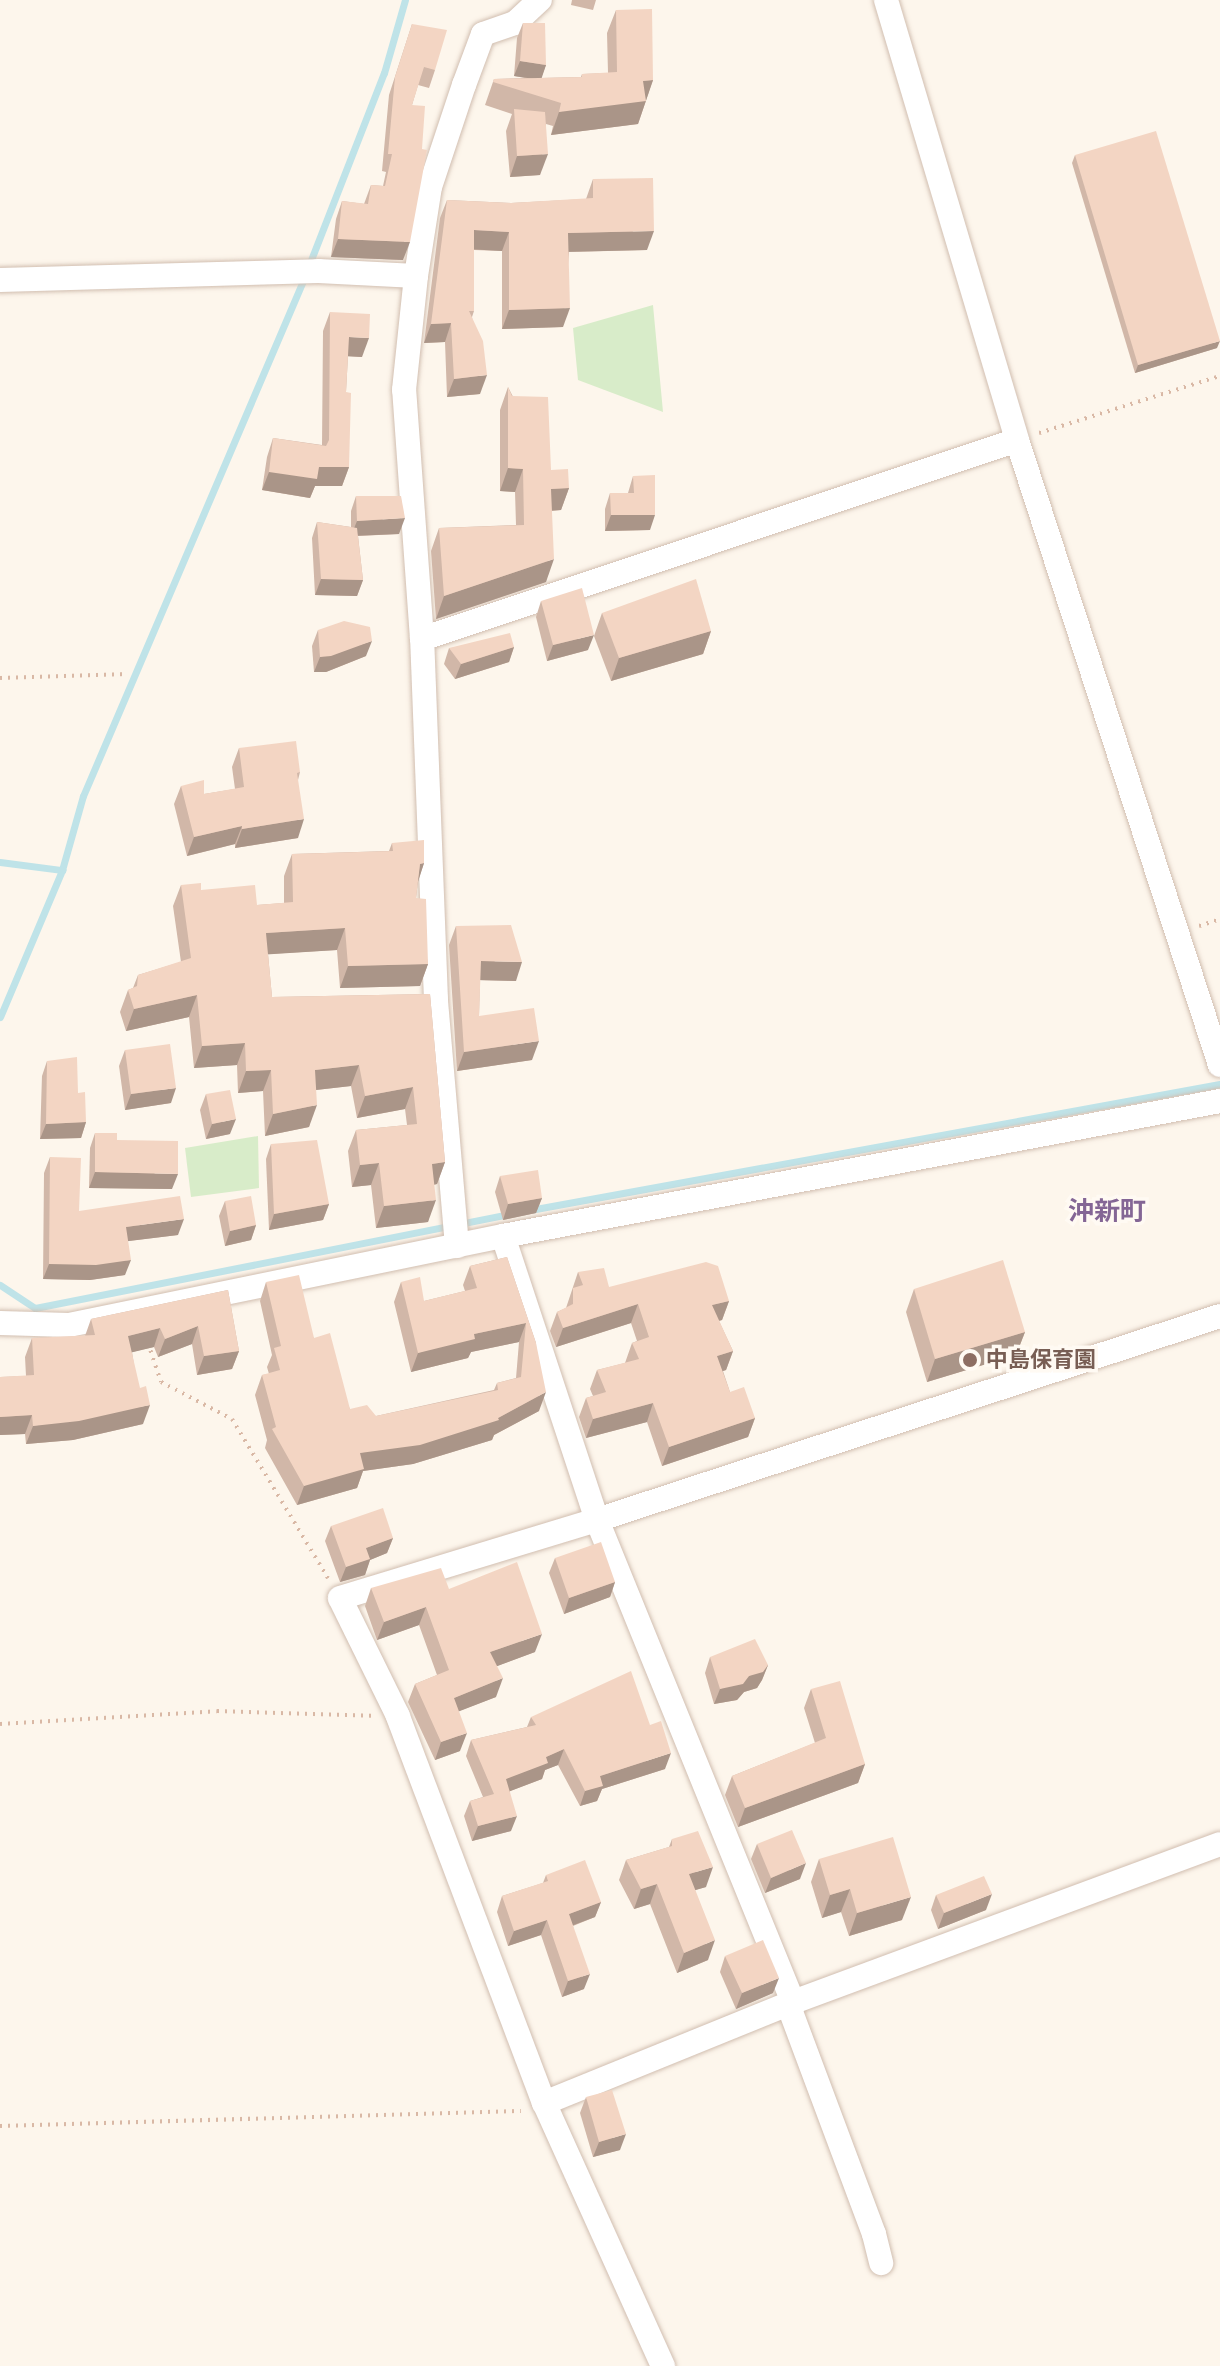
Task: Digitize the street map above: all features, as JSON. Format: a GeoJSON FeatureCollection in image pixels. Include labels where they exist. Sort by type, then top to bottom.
{"type":"FeatureCollection","features":[{"type":"Feature","properties":{"kind":"street"},"geometry":{"type":"LineString","coordinates":[[457,1246],[436,1000],[422,639],[404,390],[416,276],[430,187],[483,34],[515,23],[540,0]]}},
{"type":"Feature","properties":{"kind":"street"},"geometry":{"type":"LineString","coordinates":[[886,0],[1017,440],[1220,1065]]}},
{"type":"Feature","properties":{"kind":"street"},"geometry":{"type":"LineString","coordinates":[[0,280],[291,275],[318,271],[416,276]]}},
{"type":"Feature","properties":{"kind":"street"},"geometry":{"type":"LineString","coordinates":[[422,639],[1017,440]]}},
{"type":"Feature","properties":{"kind":"street"},"geometry":{"type":"LineString","coordinates":[[407,1002],[436,1000]]}},
{"type":"Feature","properties":{"kind":"street"},"geometry":{"type":"LineString","coordinates":[[0,1323],[69,1325],[129,1310],[503,1236],[1220,1101]]}},
{"type":"Feature","properties":{"kind":"street"},"geometry":{"type":"LineString","coordinates":[[503,1236],[597,1520],[793,2002],[791,2012],[874,2234],[881,2263]]}},
{"type":"Feature","properties":{"kind":"street"},"geometry":{"type":"LineString","coordinates":[[663,2366],[544,2103],[398,1716],[340,1598],[597,1520],[1220,1316]]}},
{"type":"Feature","properties":{"kind":"street"},"geometry":{"type":"LineString","coordinates":[[544,2103],[793,2002],[1220,1844]]}},
{"type":"Feature","properties":{"kind":"path"},"geometry":{"type":"LineString","coordinates":[[1017,440],[1220,376]]}},
{"type":"Feature","properties":{"kind":"path"},"geometry":{"type":"LineString","coordinates":[[0,678],[128,674]]}},
{"type":"Feature","properties":{"kind":"path"},"geometry":{"type":"LineString","coordinates":[[129,1310],[145,1335],[161,1382],[232,1419],[340,1598]]}},
{"type":"Feature","properties":{"kind":"path"},"geometry":{"type":"LineString","coordinates":[[0,1724],[217,1711],[398,1716]]}},
{"type":"Feature","properties":{"kind":"path"},"geometry":{"type":"LineString","coordinates":[[0,2126],[521,2111],[544,2103]]}},
{"type":"Feature","properties":{"kind":"green space"},"geometry":{"type":"Polygon","coordinates":[[[653,305],[663,412],[578,380],[573,328],[653,305]]]}},
{"type":"Feature","properties":{"kind":"green space"},"geometry":{"type":"Polygon","coordinates":[[[258,1136],[259,1188],[191,1197],[185,1148],[258,1136]]]}},
{"type":"Feature","properties":{"kind":"building"},"geometry":{"type":"Polygon","coordinates":[[[652,9],[653,80],[643,81],[646,101],[559,112],[561,103],[493,82],[494,79],[582,77],[582,74],[617,72],[616,10],[652,9]]]}},
{"type":"Feature","properties":{"kind":"building"},"geometry":{"type":"Polygon","coordinates":[[[523,23],[545,23],[546,65],[520,61],[523,23]]]}},
{"type":"Feature","properties":{"kind":"building"},"geometry":{"type":"Polygon","coordinates":[[[412,24],[447,30],[435,70],[424,67],[412,105],[425,106],[422,149],[427,150],[410,242],[338,239],[342,201],[368,204],[371,185],[385,186],[392,154],[388,154],[395,77],[412,24]]]}},
{"type":"Feature","properties":{"kind":"building"},"geometry":{"type":"Polygon","coordinates":[[[514,109],[545,112],[548,154],[517,156],[514,109]]]}},
{"type":"Feature","properties":{"kind":"building"},"geometry":{"type":"Polygon","coordinates":[[[1156,131],[1220,341],[1138,365],[1075,155],[1156,131]]]}},
{"type":"Feature","properties":{"kind":"building"},"geometry":{"type":"Polygon","coordinates":[[[653,178],[654,231],[568,233],[570,308],[509,310],[509,232],[474,230],[474,311],[469,311],[483,341],[487,375],[454,379],[451,323],[431,324],[447,200],[511,203],[593,198],[593,179],[653,178]]]}},
{"type":"Feature","properties":{"kind":"building"},"geometry":{"type":"Polygon","coordinates":[[[330,312],[370,314],[369,338],[349,337],[346,392],[351,393],[349,467],[319,467],[317,479],[269,472],[273,438],[326,446],[329,440],[330,312]]]}},
{"type":"Feature","properties":{"kind":"building"},"geometry":{"type":"Polygon","coordinates":[[[508,387],[512,396],[548,397],[551,470],[568,469],[569,488],[551,489],[554,559],[444,596],[439,528],[524,525],[523,469],[508,468],[508,387]]]}},
{"type":"Feature","properties":{"kind":"building"},"geometry":{"type":"Polygon","coordinates":[[[655,475],[655,515],[611,515],[610,493],[634,493],[633,476],[655,475]]]}},
{"type":"Feature","properties":{"kind":"building"},"geometry":{"type":"Polygon","coordinates":[[[356,496],[401,496],[405,518],[357,521],[356,496]]]}},
{"type":"Feature","properties":{"kind":"building"},"geometry":{"type":"Polygon","coordinates":[[[317,522],[357,528],[363,580],[321,579],[317,522]]]}},
{"type":"Feature","properties":{"kind":"building"},"geometry":{"type":"Polygon","coordinates":[[[696,579],[711,631],[619,658],[602,613],[696,579]]]}},
{"type":"Feature","properties":{"kind":"building"},"geometry":{"type":"Polygon","coordinates":[[[582,588],[594,635],[553,645],[541,601],[582,588]]]}},
{"type":"Feature","properties":{"kind":"building"},"geometry":{"type":"Polygon","coordinates":[[[344,621],[370,627],[372,641],[320,657],[318,630],[344,621]]]}},
{"type":"Feature","properties":{"kind":"building"},"geometry":{"type":"Polygon","coordinates":[[[510,633],[514,647],[461,664],[449,648],[510,633]]]}},
{"type":"Feature","properties":{"kind":"building"},"geometry":{"type":"Polygon","coordinates":[[[296,741],[304,819],[242,829],[242,826],[194,837],[181,786],[204,780],[204,794],[244,787],[239,748],[296,741]]]}},
{"type":"Feature","properties":{"kind":"building"},"geometry":{"type":"Polygon","coordinates":[[[424,840],[424,863],[420,864],[416,898],[426,899],[428,964],[348,966],[345,928],[266,933],[272,997],[430,994],[445,1162],[432,1164],[436,1200],[384,1206],[379,1163],[360,1165],[356,1130],[417,1124],[413,1087],[365,1096],[359,1065],[315,1070],[317,1105],[273,1114],[271,1070],[246,1071],[245,1043],[202,1046],[197,995],[134,1009],[128,990],[137,986],[138,975],[191,958],[181,885],[201,883],[201,890],[255,885],[257,905],[293,902],[292,854],[393,851],[392,843],[424,840]]]}},
{"type":"Feature","properties":{"kind":"building"},"geometry":{"type":"Polygon","coordinates":[[[511,925],[522,962],[481,961],[479,1016],[534,1008],[539,1041],[464,1052],[456,926],[511,925]]]}},
{"type":"Feature","properties":{"kind":"building"},"geometry":{"type":"Polygon","coordinates":[[[170,1044],[176,1088],[131,1094],[125,1050],[170,1044]]]}},
{"type":"Feature","properties":{"kind":"building"},"geometry":{"type":"Polygon","coordinates":[[[77,1057],[78,1093],[85,1092],[86,1122],[46,1124],[47,1061],[77,1057]]]}},
{"type":"Feature","properties":{"kind":"building"},"geometry":{"type":"Polygon","coordinates":[[[230,1090],[236,1119],[212,1124],[206,1094],[230,1090]]]}},
{"type":"Feature","properties":{"kind":"building"},"geometry":{"type":"Polygon","coordinates":[[[95,1133],[117,1133],[117,1140],[178,1141],[178,1174],[95,1172],[95,1133]]]}},
{"type":"Feature","properties":{"kind":"building"},"geometry":{"type":"Polygon","coordinates":[[[317,1140],[329,1204],[274,1214],[271,1144],[317,1140]]]}},
{"type":"Feature","properties":{"kind":"building"},"geometry":{"type":"Polygon","coordinates":[[[50,1157],[81,1158],[79,1211],[180,1196],[184,1219],[126,1227],[131,1260],[96,1265],[49,1264],[50,1157]]]}},
{"type":"Feature","properties":{"kind":"building"},"geometry":{"type":"Polygon","coordinates":[[[538,1170],[542,1198],[508,1204],[500,1176],[538,1170]]]}},
{"type":"Feature","properties":{"kind":"building"},"geometry":{"type":"Polygon","coordinates":[[[251,1196],[256,1225],[230,1231],[225,1201],[251,1196]]]}},
{"type":"Feature","properties":{"kind":"building"},"geometry":{"type":"Polygon","coordinates":[[[507,1257],[536,1343],[546,1392],[499,1420],[420,1445],[360,1453],[364,1469],[304,1486],[272,1429],[276,1427],[262,1375],[280,1370],[274,1348],[281,1346],[266,1282],[299,1275],[314,1338],[330,1333],[350,1409],[367,1405],[376,1416],[498,1390],[497,1383],[521,1377],[526,1323],[474,1334],[475,1339],[418,1353],[401,1282],[420,1277],[424,1301],[477,1288],[470,1266],[507,1257]]]}},
{"type":"Feature","properties":{"kind":"building"},"geometry":{"type":"Polygon","coordinates":[[[1003,1260],[1025,1332],[935,1359],[914,1289],[1003,1260]]]}},
{"type":"Feature","properties":{"kind":"building"},"geometry":{"type":"Polygon","coordinates":[[[706,1262],[718,1266],[729,1301],[712,1305],[733,1351],[717,1356],[730,1392],[744,1387],[755,1418],[669,1447],[653,1403],[593,1419],[586,1398],[606,1392],[597,1370],[639,1359],[632,1343],[649,1337],[638,1304],[563,1328],[557,1312],[573,1304],[573,1288],[583,1285],[578,1272],[604,1268],[609,1287],[706,1262]]]}},
{"type":"Feature","properties":{"kind":"building"},"geometry":{"type":"Polygon","coordinates":[[[228,1290],[239,1351],[204,1356],[198,1326],[165,1339],[160,1328],[128,1336],[140,1388],[146,1386],[150,1405],[79,1421],[33,1426],[32,1415],[0,1417],[0,1377],[34,1375],[32,1338],[95,1335],[91,1319],[228,1290]]]}},
{"type":"Feature","properties":{"kind":"building"},"geometry":{"type":"Polygon","coordinates":[[[383,1508],[393,1538],[366,1548],[370,1559],[346,1567],[331,1526],[383,1508]]]}},
{"type":"Feature","properties":{"kind":"building"},"geometry":{"type":"Polygon","coordinates":[[[601,1542],[615,1582],[569,1598],[555,1558],[601,1542]]]}},
{"type":"Feature","properties":{"kind":"building"},"geometry":{"type":"Polygon","coordinates":[[[517,1562],[542,1634],[490,1652],[503,1678],[454,1698],[467,1733],[441,1742],[415,1684],[449,1670],[426,1607],[384,1622],[371,1588],[441,1568],[449,1589],[517,1562]]]}},
{"type":"Feature","properties":{"kind":"building"},"geometry":{"type":"Polygon","coordinates":[[[755,1639],[768,1665],[763,1672],[749,1676],[743,1684],[720,1689],[710,1657],[755,1639]]]}},
{"type":"Feature","properties":{"kind":"building"},"geometry":{"type":"Polygon","coordinates":[[[631,1671],[650,1725],[661,1721],[671,1753],[600,1776],[603,1786],[585,1791],[564,1749],[546,1757],[548,1763],[506,1779],[517,1816],[478,1826],[470,1801],[494,1794],[471,1740],[536,1725],[531,1717],[631,1671]]]}},
{"type":"Feature","properties":{"kind":"building"},"geometry":{"type":"Polygon","coordinates":[[[840,1681],[865,1764],[745,1808],[732,1776],[826,1738],[811,1689],[840,1681]]]}},
{"type":"Feature","properties":{"kind":"building"},"geometry":{"type":"Polygon","coordinates":[[[792,1830],[806,1863],[771,1878],[757,1844],[792,1830]]]}},
{"type":"Feature","properties":{"kind":"building"},"geometry":{"type":"Polygon","coordinates":[[[698,1831],[713,1867],[689,1874],[715,1940],[684,1953],[657,1884],[641,1889],[626,1860],[672,1846],[672,1839],[698,1831]]]}},
{"type":"Feature","properties":{"kind":"building"},"geometry":{"type":"Polygon","coordinates":[[[893,1837],[911,1897],[857,1913],[850,1889],[830,1895],[819,1859],[893,1837]]]}},
{"type":"Feature","properties":{"kind":"building"},"geometry":{"type":"Polygon","coordinates":[[[585,1860],[601,1902],[569,1914],[590,1974],[568,1981],[547,1920],[514,1931],[502,1896],[548,1881],[546,1875],[585,1860]]]}},
{"type":"Feature","properties":{"kind":"building"},"geometry":{"type":"Polygon","coordinates":[[[984,1876],[992,1894],[944,1913],[936,1895],[984,1876]]]}},
{"type":"Feature","properties":{"kind":"building"},"geometry":{"type":"Polygon","coordinates":[[[763,1940],[779,1978],[742,1993],[725,1956],[763,1940]]]}},
{"type":"Feature","properties":{"kind":"building"},"geometry":{"type":"Polygon","coordinates":[[[612,2090],[626,2134],[599,2142],[586,2097],[612,2090]]]}},
{"type":"Feature","properties":{"kind":"waterway"},"geometry":{"type":"LineString","coordinates":[[309,265],[384,73],[405,0]]}},
{"type":"Feature","properties":{"kind":"waterway"},"geometry":{"type":"LineString","coordinates":[[0,1017],[62,870],[83,796],[305,276]]}},
{"type":"Feature","properties":{"kind":"waterway"},"geometry":{"type":"LineString","coordinates":[[0,862],[62,870]]}},
{"type":"Feature","properties":{"kind":"waterway"},"geometry":{"type":"LineString","coordinates":[[530,1210],[1220,1084]]}},
{"type":"Feature","properties":{"kind":"waterway"},"geometry":{"type":"LineString","coordinates":[[0,1285],[35,1308],[510,1214]]}},
{"type":"Feature","properties":{"kind":"place","name":"中島保育園"},"geometry":{"type":"Point","coordinates":[970,1360]}},
{"type":"Feature","properties":{"kind":"district","name":"沖新町"},"geometry":{"type":"Point","coordinates":[1107,1212]}}]}
